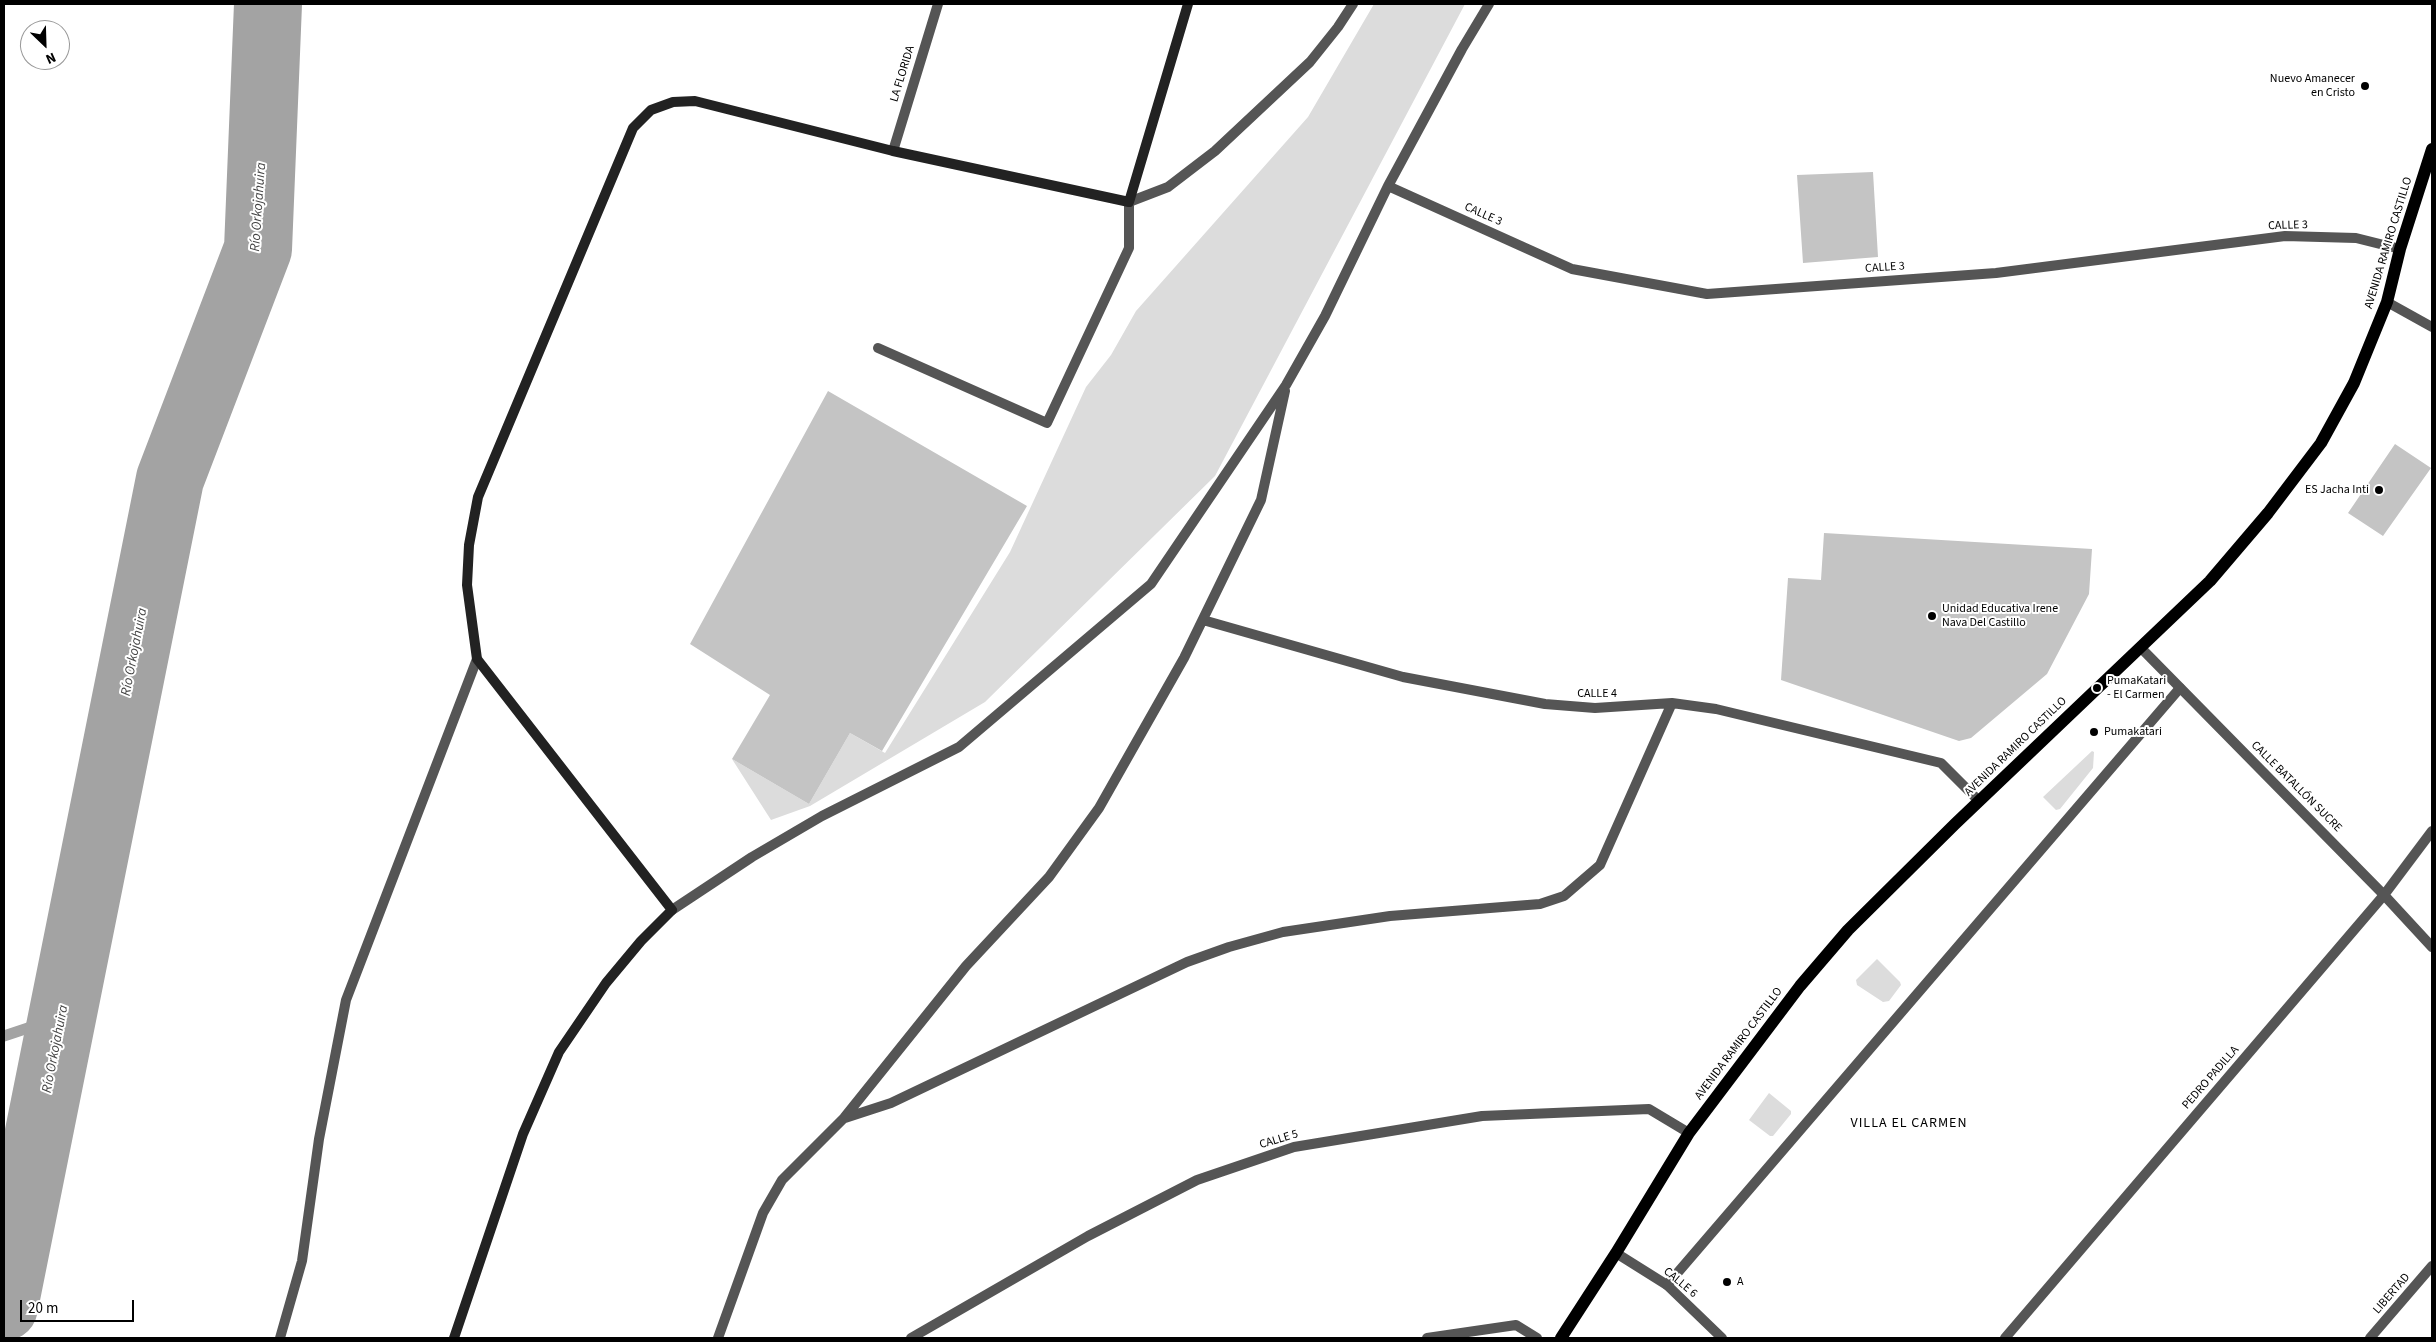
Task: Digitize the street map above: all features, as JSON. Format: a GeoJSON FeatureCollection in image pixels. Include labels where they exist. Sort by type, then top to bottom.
{"type":"FeatureCollection","features":[{"type":"Feature","properties":{"kind":"main road"},"geometry":{"type":"LineString","coordinates":[[454,1338],[523,1134],[559,1052],[606,983],[641,941],[672,910],[477,659],[467,585],[469,545],[478,497],[633,128],[651,110],[673,102],[695,101],[893,151],[1129,202],[1188,4]]}},
{"type":"Feature","properties":{"kind":"main road","name":"AVENIDA RAMIRO CASTILLO"},"geometry":{"type":"LineString","coordinates":[[1561,1338],[1616,1253],[1689,1133],[1800,986],[1848,930],[1979,801],[2210,581],[2268,513],[2321,443],[2354,383],[2387,302],[2400,249],[2432,149]]}},
{"type":"Feature","properties":{"kind":"street","name":"LA FLORIDA"},"geometry":{"type":"LineString","coordinates":[[893,151],[938,4]]}},
{"type":"Feature","properties":{"kind":"street"},"geometry":{"type":"LineString","coordinates":[[878,348],[1047,423],[1129,248],[1129,202],[1168,187],[1215,151],[1310,62],[1338,27],[1352,4]]}},
{"type":"Feature","properties":{"kind":"street"},"geometry":{"type":"LineString","coordinates":[[672,910],[752,858],[822,816],[959,747],[1151,584],[1286,385],[1325,316],[1388,186],[1462,49],[1489,4]]}},
{"type":"Feature","properties":{"kind":"street","name":"CALLE 3"},"geometry":{"type":"LineString","coordinates":[[1388,186],[1572,268],[1707,294],[1996,273],[2285,236],[2356,238],[2400,249]]}},
{"type":"Feature","properties":{"kind":"street"},"geometry":{"type":"LineString","coordinates":[[2387,302],[2432,327]]}},
{"type":"Feature","properties":{"kind":"street"},"geometry":{"type":"LineString","coordinates":[[718,1338],[763,1213],[782,1180],[844,1118],[966,966],[1049,877],[1099,808],[1184,658],[1261,500],[1286,385]]}},
{"type":"Feature","properties":{"kind":"street","name":"CALLE 4"},"geometry":{"type":"LineString","coordinates":[[1203,620],[1403,677],[1545,704],[1596,708],[1672,703],[1716,709],[1941,762],[1979,801]]}},
{"type":"Feature","properties":{"kind":"street","name":"CALLE BATALLÓN SUCRE"},"geometry":{"type":"LineString","coordinates":[[2140,647],[2384,895],[2432,947]]}},
{"type":"Feature","properties":{"kind":"street"},"geometry":{"type":"LineString","coordinates":[[280,1338],[302,1262],[318,1139],[346,1000],[477,659]]}},
{"type":"Feature","properties":{"kind":"street"},"geometry":{"type":"LineString","coordinates":[[1666,1285],[2180,688]]}},
{"type":"Feature","properties":{"kind":"street"},"geometry":{"type":"LineString","coordinates":[[844,1118],[892,1103],[1187,962],[1228,947],[1282,932],[1390,916],[1540,904],[1564,896],[1600,865],[1672,703]]}},
{"type":"Feature","properties":{"kind":"street","name":"PEDRO PADILLA"},"geometry":{"type":"LineString","coordinates":[[2004,1338],[2384,895],[2432,831]]}},
{"type":"Feature","properties":{"kind":"street","name":"CALLE 5"},"geometry":{"type":"LineString","coordinates":[[911,1338],[1088,1236],[1197,1180],[1294,1147],[1482,1116],[1649,1109],[1689,1133]]}},
{"type":"Feature","properties":{"kind":"street","name":"CALLE 6"},"geometry":{"type":"LineString","coordinates":[[1616,1253],[1666,1285],[1722,1338]]}},
{"type":"Feature","properties":{"kind":"street","name":"LIBERTAD"},"geometry":{"type":"LineString","coordinates":[[2370,1338],[2432,1266]]}},
{"type":"Feature","properties":{"kind":"street"},"geometry":{"type":"LineString","coordinates":[[1427,1338],[1516,1325],[1537,1338]]}},
{"type":"Feature","properties":{"kind":"shaded area"},"geometry":{"type":"Polygon","coordinates":[[[1374,4],[1465,4],[1215,476],[985,702],[810,806],[771,820],[732,759],[809,804],[850,733],[885,753],[1010,552],[1086,387],[1111,355],[1136,311],[1308,117],[1374,4]]]}},
{"type":"Feature","properties":{"kind":"shaded area"},"geometry":{"type":"Polygon","coordinates":[[[2092,751],[2094,752],[2093,768],[2060,809],[2056,810],[2043,797],[2092,751]]]}},
{"type":"Feature","properties":{"kind":"shaded area"},"geometry":{"type":"Polygon","coordinates":[[[1877,959],[1901,985],[1889,1001],[1883,1002],[1857,985],[1856,980],[1877,959]]]}},
{"type":"Feature","properties":{"kind":"shaded area"},"geometry":{"type":"Polygon","coordinates":[[[1769,1093],[1791,1111],[1791,1114],[1773,1136],[1770,1136],[1749,1120],[1769,1093]]]}},
{"type":"Feature","properties":{"kind":"building"},"geometry":{"type":"Polygon","coordinates":[[[1873,172],[1878,257],[1803,263],[1797,175],[1873,172]]]}},
{"type":"Feature","properties":{"kind":"building"},"geometry":{"type":"Polygon","coordinates":[[[828,391],[1027,506],[882,751],[850,733],[809,804],[732,759],[770,695],[690,644],[828,391]]]}},
{"type":"Feature","properties":{"kind":"building"},"geometry":{"type":"Polygon","coordinates":[[[2395,444],[2431,468],[2383,536],[2348,513],[2395,444]]]}},
{"type":"Feature","properties":{"kind":"building","name":"Unidad Educativa Irene Nava Del Castillo"},"geometry":{"type":"Polygon","coordinates":[[[1824,533],[2092,549],[2089,594],[2047,674],[1971,738],[1959,741],[1781,680],[1788,578],[1821,580],[1824,533]]]}},
{"type":"Feature","properties":{"kind":"waterway","name":"Río Orkojahuira"},"geometry":{"type":"LineString","coordinates":[[4,1307],[170,479],[258,249],[268,4]]}},
{"type":"Feature","properties":{"kind":"waterway"},"geometry":{"type":"LineString","coordinates":[[4,1036],[61,1017]]}},
{"type":"Feature","properties":{"kind":"place","name":"Nuevo Amanecer en Cristo"},"geometry":{"type":"Point","coordinates":[2365,86]}},
{"type":"Feature","properties":{"kind":"place","name":"ES Jacha Inti"},"geometry":{"type":"Point","coordinates":[2379,490]}},
{"type":"Feature","properties":{"kind":"place","name":"Unidad Educativa Irene Nava Del Castillo"},"geometry":{"type":"Point","coordinates":[1932,616]}},
{"type":"Feature","properties":{"kind":"place","name":"PumaKatari - El Carmen"},"geometry":{"type":"Point","coordinates":[2097,688]}},
{"type":"Feature","properties":{"kind":"place","name":"Pumakatari"},"geometry":{"type":"Point","coordinates":[2094,732]}},
{"type":"Feature","properties":{"kind":"place","name":"A"},"geometry":{"type":"Point","coordinates":[1727,1282]}},
{"type":"Feature","properties":{"kind":"district","name":"VILLA EL CARMEN"},"geometry":{"type":"Point","coordinates":[1909,1124]}}]}
